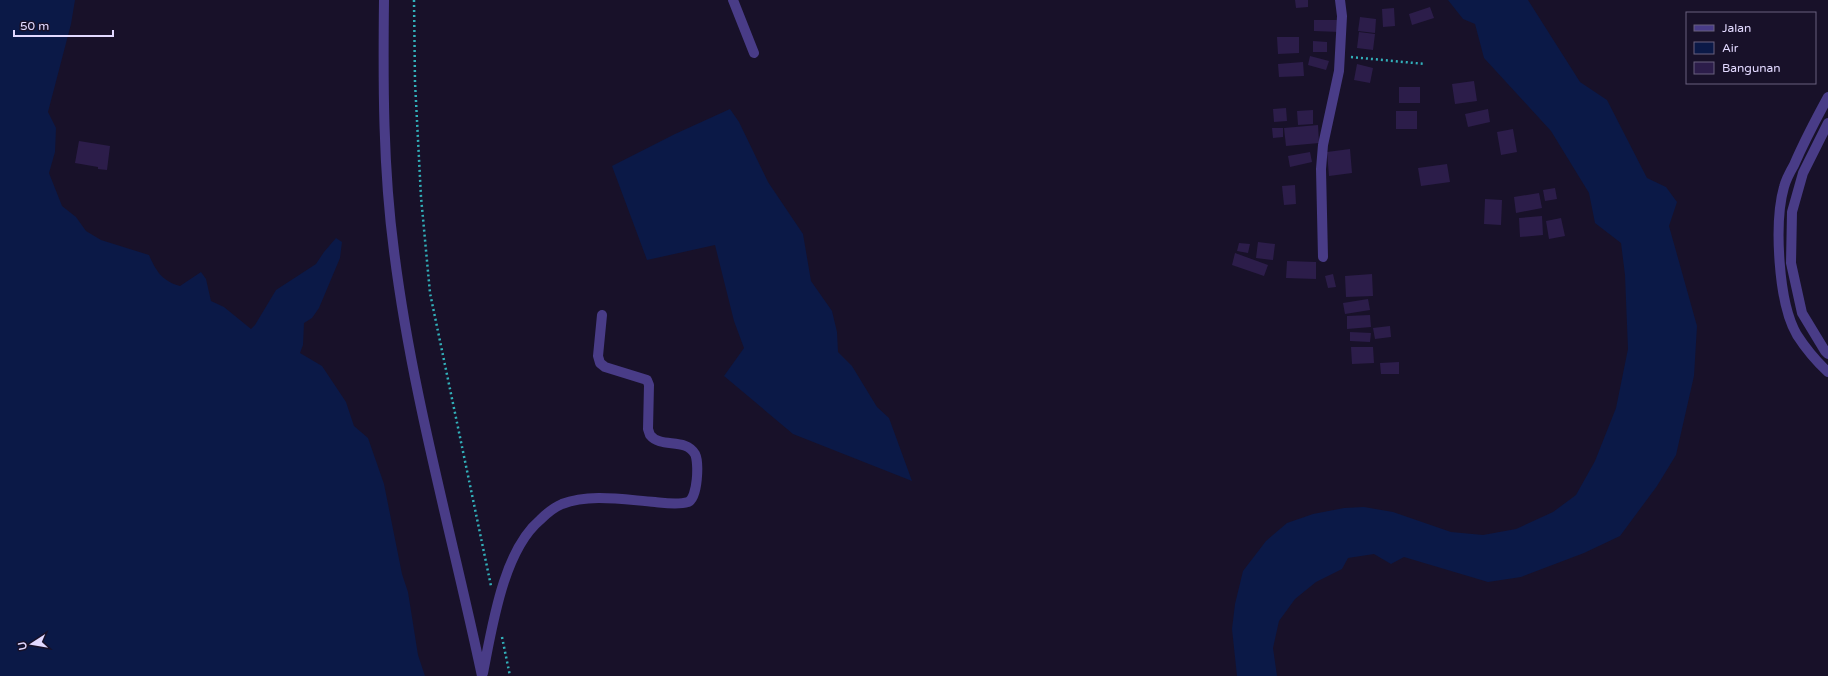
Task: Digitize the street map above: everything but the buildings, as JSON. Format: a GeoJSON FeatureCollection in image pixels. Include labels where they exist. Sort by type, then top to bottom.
{"type":"FeatureCollection","features":[{"type":"Feature","properties":{"kind":"street"},"geometry":{"type":"LineString","coordinates":[[384,0],[385,152],[395,258],[424,428],[464,592],[482,676]]}},
{"type":"Feature","properties":{"kind":"street"},"geometry":{"type":"LineString","coordinates":[[733,0],[754,52]]}},
{"type":"Feature","properties":{"kind":"street"},"geometry":{"type":"LineString","coordinates":[[1323,258],[1320,194],[1323,145],[1339,71],[1342,16],[1340,0]]}},
{"type":"Feature","properties":{"kind":"street"},"geometry":{"type":"LineString","coordinates":[[1828,97],[1804,142],[1784,186],[1778,222],[1780,268],[1787,305],[1796,334],[1814,359],[1828,372]]}},
{"type":"Feature","properties":{"kind":"street"},"geometry":{"type":"LineString","coordinates":[[1828,123],[1803,173],[1792,212],[1791,262],[1802,313],[1825,352],[1828,354]]}},
{"type":"Feature","properties":{"kind":"street"},"geometry":{"type":"LineString","coordinates":[[482,676],[496,609],[511,565],[523,539],[539,520],[561,505],[574,500],[604,498],[672,504],[689,502],[695,495],[697,488],[696,456],[692,450],[686,445],[659,441],[650,435],[648,429],[649,385],[647,380],[605,367],[600,363],[598,356],[602,315]]}},
{"type":"Feature","properties":{"kind":"path"},"geometry":{"type":"LineString","coordinates":[[414,0],[416,98],[421,197],[430,293],[491,587]]}},
{"type":"Feature","properties":{"kind":"path"},"geometry":{"type":"LineString","coordinates":[[1340,56],[1425,64]]}},
{"type":"Feature","properties":{"kind":"path"},"geometry":{"type":"LineString","coordinates":[[501,631],[510,676]]}},
{"type":"Feature","properties":{"kind":"water"},"geometry":{"type":"Polygon","coordinates":[[[0,0],[75,0],[71,24],[48,112],[56,128],[55,152],[49,173],[62,206],[76,217],[86,231],[101,240],[149,255],[160,275],[174,284],[180,286],[201,272],[206,279],[211,301],[224,307],[251,329],[255,325],[276,290],[316,264],[336,238],[342,242],[340,258],[319,308],[312,318],[304,323],[303,345],[300,353],[322,366],[346,402],[354,426],[368,438],[384,484],[402,574],[408,592],[418,655],[425,676],[0,676],[0,0]]]}},
{"type":"Feature","properties":{"kind":"water"},"geometry":{"type":"Polygon","coordinates":[[[1448,0],[1528,0],[1580,82],[1607,100],[1647,178],[1666,187],[1677,202],[1669,226],[1697,326],[1694,376],[1676,455],[1657,486],[1620,536],[1584,553],[1521,577],[1488,582],[1404,557],[1391,564],[1374,554],[1348,558],[1342,569],[1316,582],[1295,599],[1279,621],[1273,648],[1277,676],[1237,676],[1232,629],[1235,604],[1243,571],[1266,541],[1287,523],[1313,514],[1344,508],[1364,507],[1393,512],[1451,532],[1483,535],[1516,529],[1553,512],[1576,495],[1595,461],[1616,408],[1628,349],[1625,275],[1621,243],[1595,223],[1589,193],[1551,131],[1484,58],[1475,24],[1463,19],[1448,0]]]}},
{"type":"Feature","properties":{"kind":"water"},"geometry":{"type":"Polygon","coordinates":[[[730,109],[739,122],[768,182],[803,234],[811,281],[832,311],[837,332],[838,352],[852,366],[877,407],[889,418],[912,481],[793,434],[724,376],[744,348],[734,321],[715,245],[647,260],[612,166],[675,134],[730,109]]]}}]}
